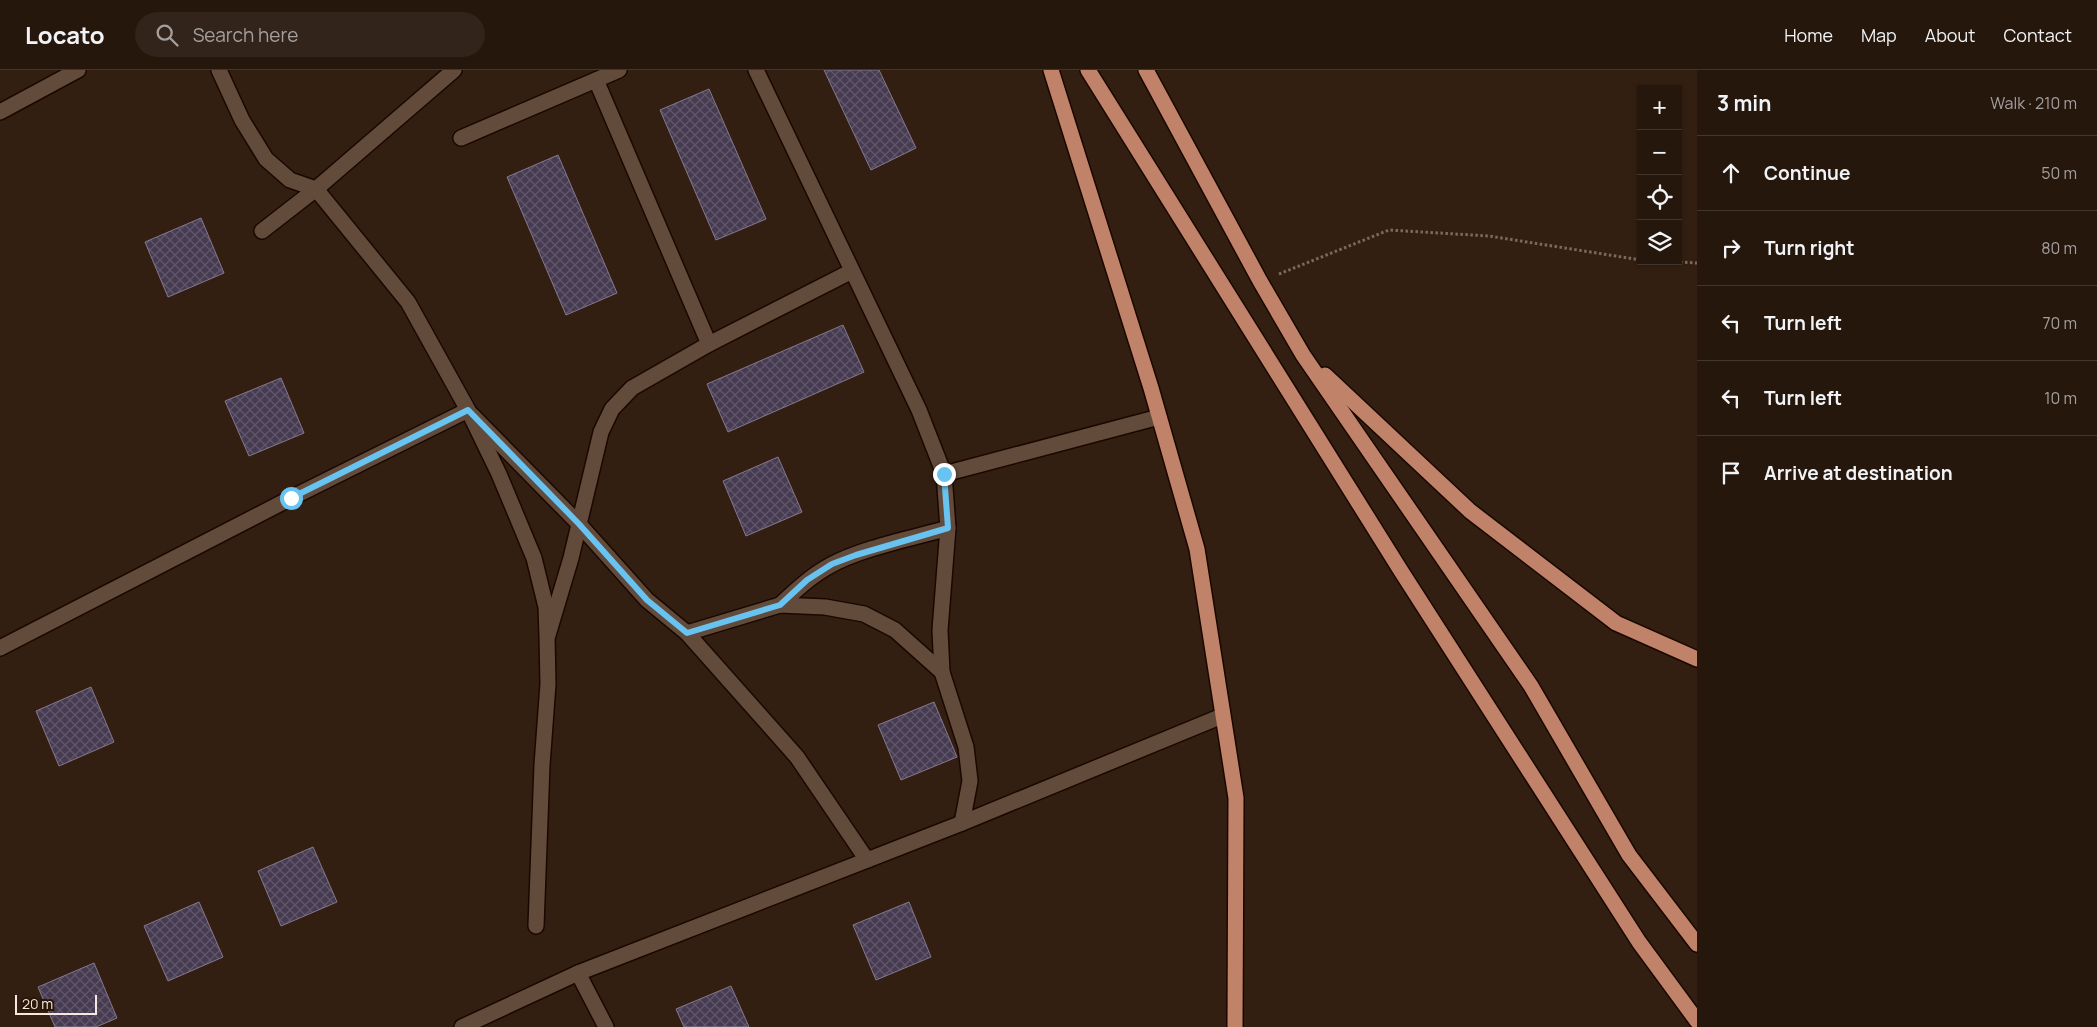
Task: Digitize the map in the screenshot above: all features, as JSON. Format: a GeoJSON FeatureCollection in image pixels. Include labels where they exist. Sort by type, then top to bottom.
{"type":"FeatureCollection","features":[{"type":"Feature","properties":{"kind":"highway"},"geometry":{"type":"LineString","coordinates":[[1051,70],[1159,417],[1197,549],[1236,798],[1236,1027]]}},
{"type":"Feature","properties":{"kind":"highway"},"geometry":{"type":"LineString","coordinates":[[1088,70],[1406,579],[1639,942],[1697,1021]]}},
{"type":"Feature","properties":{"kind":"highway"},"geometry":{"type":"LineString","coordinates":[[1146,70],[1260,281],[1304,355],[1531,686],[1629,855],[1697,944]]}},
{"type":"Feature","properties":{"kind":"highway"},"geometry":{"type":"LineString","coordinates":[[1304,355],[1470,511],[1616,624],[1697,659]]}},
{"type":"Feature","properties":{"kind":"street"},"geometry":{"type":"LineString","coordinates":[[0,112],[78,70]]}},
{"type":"Feature","properties":{"kind":"street"},"geometry":{"type":"LineString","coordinates":[[219,70],[242,120],[266,159],[290,180],[316,189],[408,302],[468,410],[500,474],[534,558],[546,607],[548,636],[548,684],[542,774],[536,926]]}},
{"type":"Feature","properties":{"kind":"street"},"geometry":{"type":"LineString","coordinates":[[262,231],[316,189],[454,70]]}},
{"type":"Feature","properties":{"kind":"street"},"geometry":{"type":"LineString","coordinates":[[461,138],[619,70]]}},
{"type":"Feature","properties":{"kind":"street"},"geometry":{"type":"LineString","coordinates":[[756,70],[919,410],[944,474],[948,528],[940,630],[942,672],[966,747],[970,781],[962,823]]}},
{"type":"Feature","properties":{"kind":"street"},"geometry":{"type":"LineString","coordinates":[[596,80],[709,344]]}},
{"type":"Feature","properties":{"kind":"street"},"geometry":{"type":"LineString","coordinates":[[548,636],[571,558],[601,432],[612,410],[632,388],[709,344],[852,271]]}},
{"type":"Feature","properties":{"kind":"street"},"geometry":{"type":"LineString","coordinates":[[468,410],[579,524],[647,600],[687,633],[797,757],[867,860]]}},
{"type":"Feature","properties":{"kind":"street"},"geometry":{"type":"LineString","coordinates":[[0,648],[282,502],[468,410]]}},
{"type":"Feature","properties":{"kind":"street"},"geometry":{"type":"LineString","coordinates":[[944,474],[1159,417]]}},
{"type":"Feature","properties":{"kind":"street"},"geometry":{"type":"LineString","coordinates":[[780,605],[807,580],[832,564],[874,549],[948,528]]}},
{"type":"Feature","properties":{"kind":"street"},"geometry":{"type":"LineString","coordinates":[[687,633],[780,605],[825,607],[864,614],[895,630],[942,672]]}},
{"type":"Feature","properties":{"kind":"street"},"geometry":{"type":"LineString","coordinates":[[462,1027],[578,973],[962,823],[1222,716]]}},
{"type":"Feature","properties":{"kind":"street"},"geometry":{"type":"LineString","coordinates":[[578,973],[606,1027]]}},
{"type":"Feature","properties":{"kind":"path"},"geometry":{"type":"LineString","coordinates":[[1260,281],[1389,230],[1489,236],[1637,259]]}},
{"type":"Feature","properties":{"kind":"path"},"geometry":{"type":"LineString","coordinates":[[1682,262],[1697,263]]}},
{"type":"Feature","properties":{"kind":"building"},"geometry":{"type":"Polygon","coordinates":[[[824,70],[879,70],[916,148],[871,170],[824,70]]]}},
{"type":"Feature","properties":{"kind":"building"},"geometry":{"type":"Polygon","coordinates":[[[709,89],[766,219],[716,240],[660,110],[709,89]]]}},
{"type":"Feature","properties":{"kind":"building"},"geometry":{"type":"Polygon","coordinates":[[[558,155],[617,293],[566,315],[507,177],[558,155]]]}},
{"type":"Feature","properties":{"kind":"building"},"geometry":{"type":"Polygon","coordinates":[[[201,218],[224,273],[168,297],[145,242],[201,218]]]}},
{"type":"Feature","properties":{"kind":"building"},"geometry":{"type":"Polygon","coordinates":[[[843,325],[864,372],[728,432],[707,384],[843,325]]]}},
{"type":"Feature","properties":{"kind":"building"},"geometry":{"type":"Polygon","coordinates":[[[281,378],[304,433],[249,456],[225,401],[281,378]]]}},
{"type":"Feature","properties":{"kind":"building"},"geometry":{"type":"Polygon","coordinates":[[[778,457],[802,512],[746,536],[723,481],[778,457]]]}},
{"type":"Feature","properties":{"kind":"building"},"geometry":{"type":"Polygon","coordinates":[[[91,687],[114,742],[59,766],[36,711],[91,687]]]}},
{"type":"Feature","properties":{"kind":"building"},"geometry":{"type":"Polygon","coordinates":[[[934,702],[957,757],[901,780],[878,725],[934,702]]]}},
{"type":"Feature","properties":{"kind":"building"},"geometry":{"type":"Polygon","coordinates":[[[313,847],[337,902],[281,926],[258,871],[313,847]]]}},
{"type":"Feature","properties":{"kind":"building"},"geometry":{"type":"Polygon","coordinates":[[[199,902],[223,957],[168,981],[144,926],[199,902]]]}},
{"type":"Feature","properties":{"kind":"building"},"geometry":{"type":"Polygon","coordinates":[[[909,902],[931,957],[876,980],[853,925],[909,902]]]}},
{"type":"Feature","properties":{"kind":"building"},"geometry":{"type":"Polygon","coordinates":[[[94,963],[117,1018],[96,1027],[55,1027],[38,987],[94,963]]]}},
{"type":"Feature","properties":{"kind":"building"},"geometry":{"type":"Polygon","coordinates":[[[731,986],[749,1027],[684,1027],[676,1009],[731,986]]]}},
{"type":"Feature","properties":{"kind":"route"},"geometry":{"type":"LineString","coordinates":[[291,498],[468,410],[616,563],[647,600],[687,633],[780,605],[807,580],[832,564],[948,528],[944,474]]}}]}
